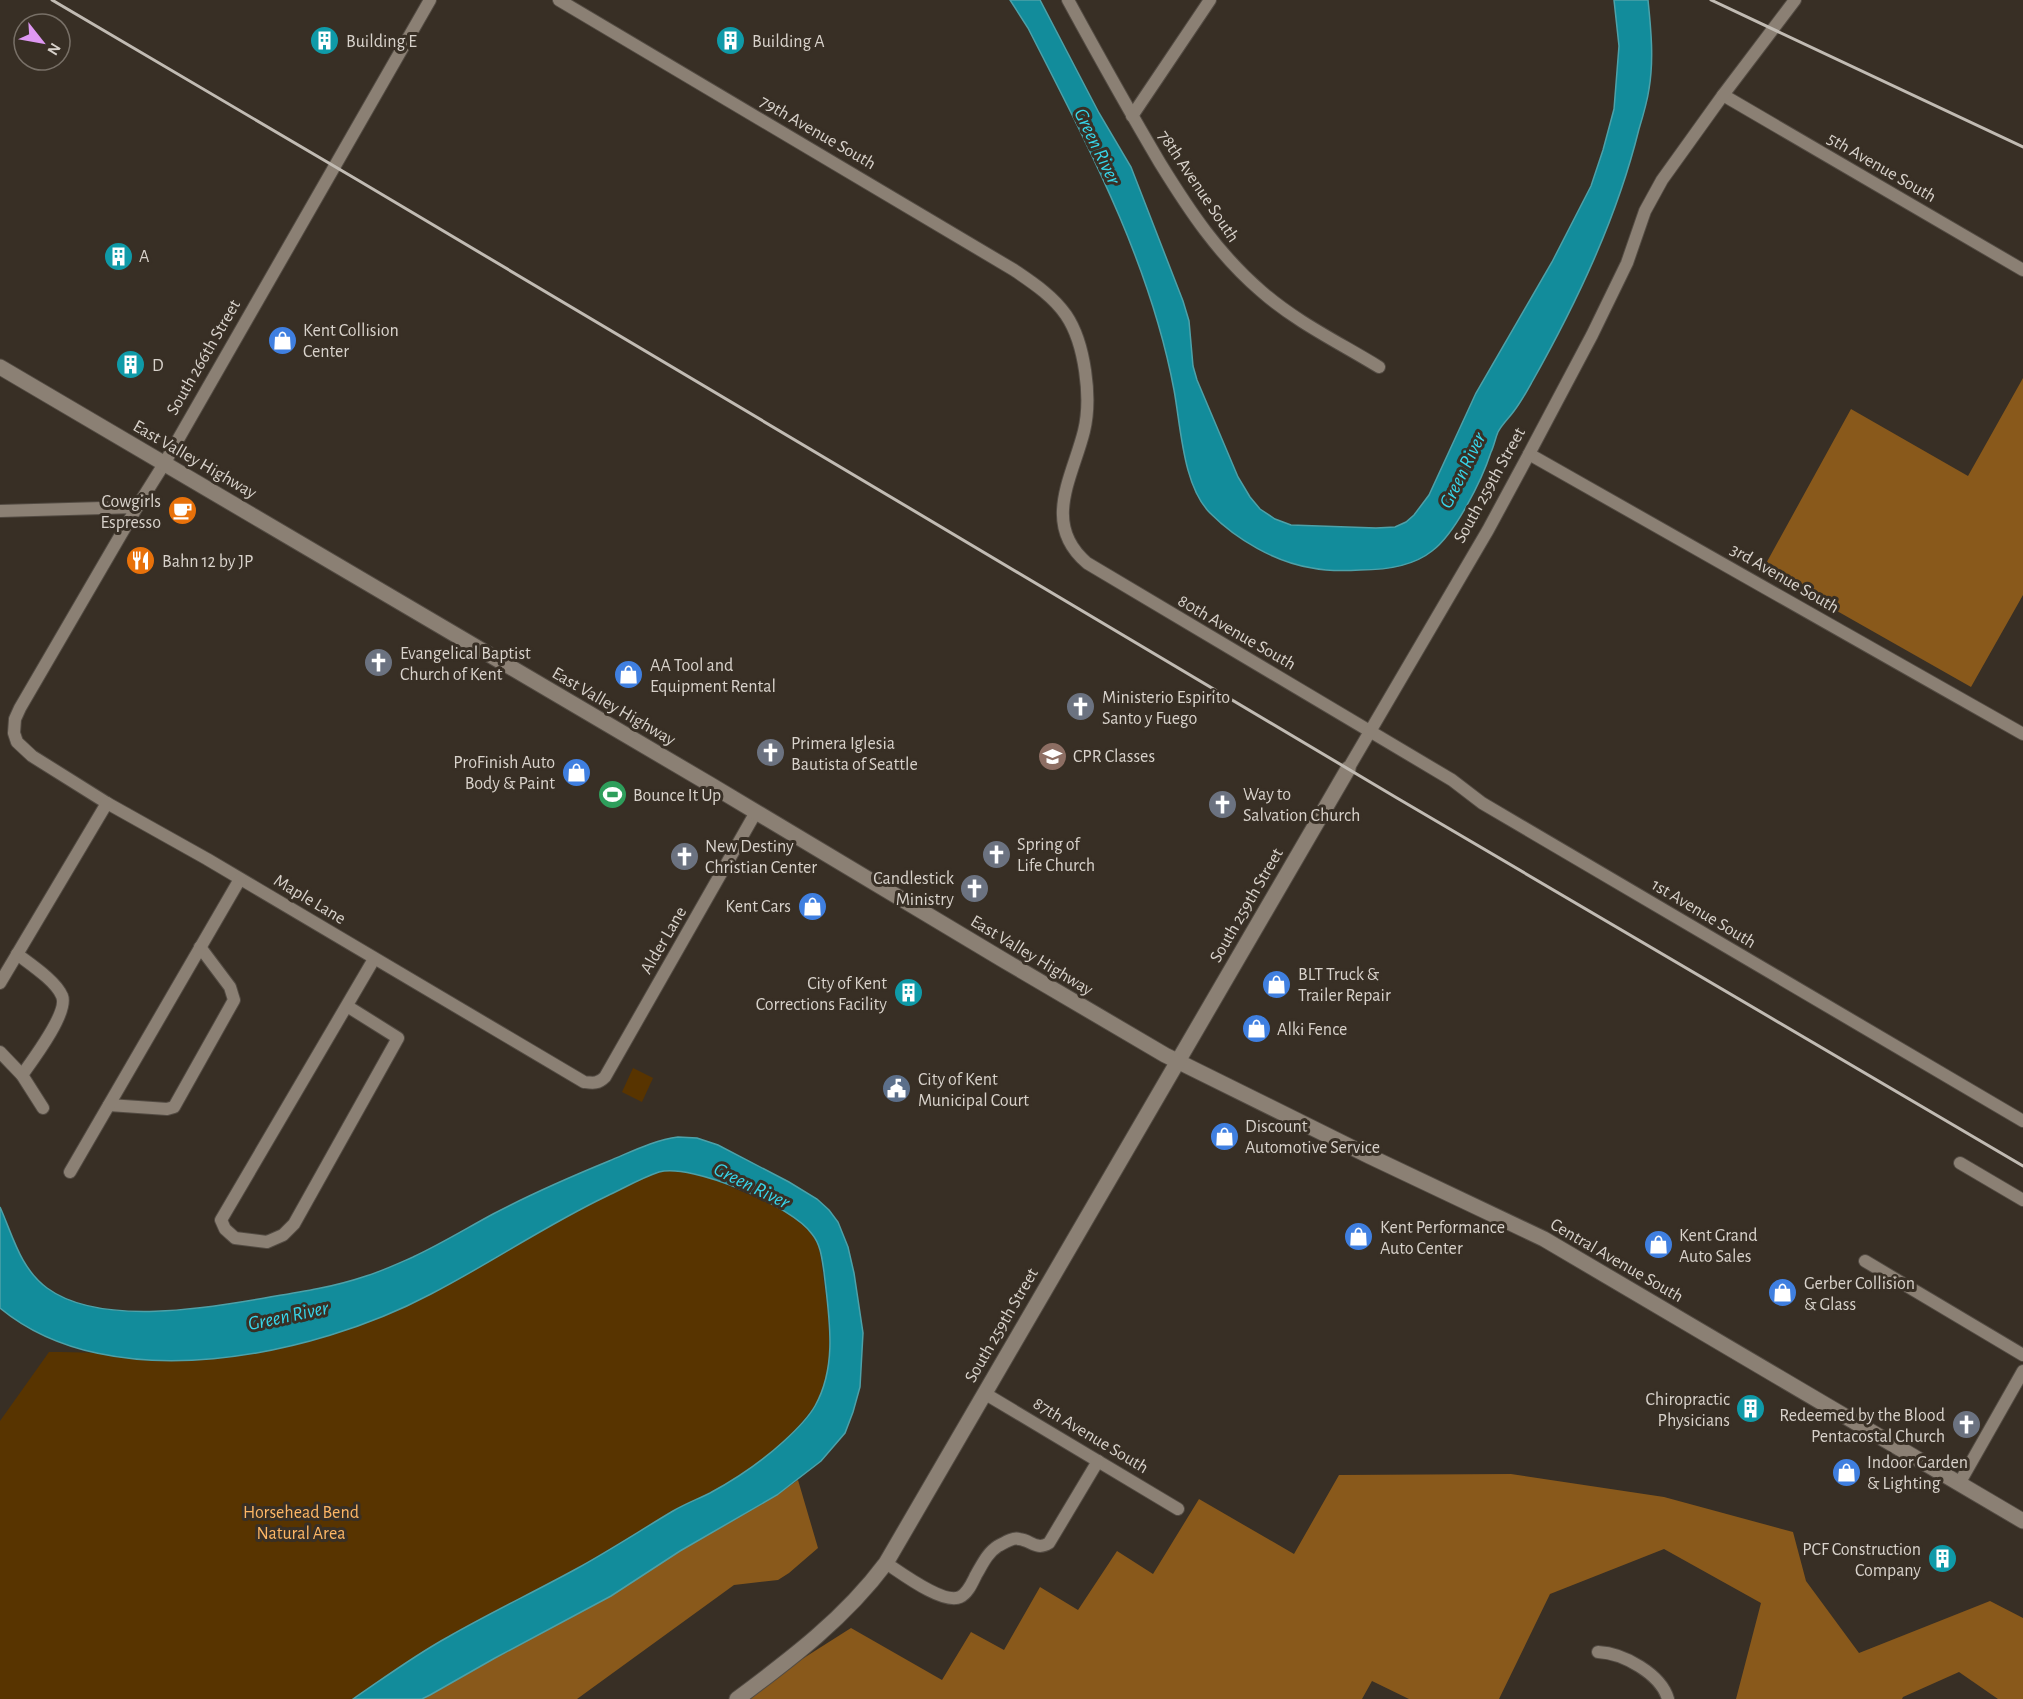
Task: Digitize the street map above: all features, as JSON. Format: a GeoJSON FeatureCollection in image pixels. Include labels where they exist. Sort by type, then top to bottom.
{"type":"FeatureCollection","features":[{"type":"Feature","properties":{"kind":"main road","name":"East Valley Highway"},"geometry":{"type":"LineString","coordinates":[[0,367],[1177,1062]]}},
{"type":"Feature","properties":{"kind":"main road","name":"South 259th Street"},"geometry":{"type":"LineString","coordinates":[[736,1699],[820,1635],[867,1588],[886,1563],[1348,769]]}},
{"type":"Feature","properties":{"kind":"main road","name":"Central Avenue South"},"geometry":{"type":"LineString","coordinates":[[1177,1062],[1544,1239],[2023,1521]]}},
{"type":"Feature","properties":{"kind":"street","name":"South 266th Street"},"geometry":{"type":"LineString","coordinates":[[14,733],[15,719],[20,708],[164,464],[429,0]]}},
{"type":"Feature","properties":{"kind":"street","name":"79th Avenue South"},"geometry":{"type":"LineString","coordinates":[[559,0],[1014,270],[1055,301],[1074,329],[1083,365],[1087,413],[1084,432],[1067,482],[1062,513],[1067,537],[1086,563]]}},
{"type":"Feature","properties":{"kind":"street","name":"78th Avenue South"},"geometry":{"type":"LineString","coordinates":[[1068,0],[1132,116],[1196,219],[1231,262],[1278,304],[1379,367]]}},
{"type":"Feature","properties":{"kind":"street"},"geometry":{"type":"LineString","coordinates":[[1132,116],[1210,0]]}},
{"type":"Feature","properties":{"kind":"street","name":"South 259th Street"},"geometry":{"type":"LineString","coordinates":[[1348,769],[1488,530],[1529,454],[1627,263],[1645,211],[1662,180],[1794,0]]}},
{"type":"Feature","properties":{"kind":"street","name":"5th Avenue South"},"geometry":{"type":"LineString","coordinates":[[1723,95],[2023,270]]}},
{"type":"Feature","properties":{"kind":"street","name":"3rd Avenue South"},"geometry":{"type":"LineString","coordinates":[[1529,454],[1715,557],[1840,631],[2023,734]]}},
{"type":"Feature","properties":{"kind":"street"},"geometry":{"type":"LineString","coordinates":[[0,511],[137,507]]}},
{"type":"Feature","properties":{"kind":"street","name":"80th Avenue South"},"geometry":{"type":"LineString","coordinates":[[1086,563],[1371,731]]}},
{"type":"Feature","properties":{"kind":"street","name":"1st Avenue South"},"geometry":{"type":"LineString","coordinates":[[1371,731],[1452,780],[1482,803],[2023,1121]]}},
{"type":"Feature","properties":{"kind":"street","name":"Maple Lane"},"geometry":{"type":"LineString","coordinates":[[14,733],[17,742],[30,755],[107,803],[584,1082],[597,1083]]}},
{"type":"Feature","properties":{"kind":"street"},"geometry":{"type":"LineString","coordinates":[[0,983],[107,803]]}},
{"type":"Feature","properties":{"kind":"street","name":"Alder Lane"},"geometry":{"type":"LineString","coordinates":[[597,1083],[604,1077],[756,812]]}},
{"type":"Feature","properties":{"kind":"street"},"geometry":{"type":"LineString","coordinates":[[70,1172],[240,879]]}},
{"type":"Feature","properties":{"kind":"street"},"geometry":{"type":"LineString","coordinates":[[109,1105],[167,1109],[174,1107],[234,1000],[230,987],[200,947]]}},
{"type":"Feature","properties":{"kind":"street"},"geometry":{"type":"LineString","coordinates":[[17,954],[55,985],[63,1001],[56,1023],[22,1075]]}},
{"type":"Feature","properties":{"kind":"street"},"geometry":{"type":"LineString","coordinates":[[347,1006],[398,1038],[294,1224],[283,1236],[267,1242],[235,1238],[225,1229],[221,1220],[347,1006],[375,959]]}},
{"type":"Feature","properties":{"kind":"street"},"geometry":{"type":"LineString","coordinates":[[0,1052],[22,1075],[43,1108]]}},
{"type":"Feature","properties":{"kind":"street"},"geometry":{"type":"LineString","coordinates":[[1960,1163],[2023,1200]]}},
{"type":"Feature","properties":{"kind":"street"},"geometry":{"type":"LineString","coordinates":[[1865,1261],[2023,1355]]}},
{"type":"Feature","properties":{"kind":"street"},"geometry":{"type":"LineString","coordinates":[[1960,1482],[2023,1371]]}},
{"type":"Feature","properties":{"kind":"street","name":"87th Avenue South"},"geometry":{"type":"LineString","coordinates":[[984,1393],[1178,1509]]}},
{"type":"Feature","properties":{"kind":"street"},"geometry":{"type":"LineString","coordinates":[[886,1563],[945,1597],[959,1597],[969,1588],[983,1562],[996,1547],[1016,1538],[1038,1546],[1045,1546],[1049,1543],[1098,1461]]}},
{"type":"Feature","properties":{"kind":"street"},"geometry":{"type":"LineString","coordinates":[[1598,1652],[1621,1655],[1656,1678],[1668,1699]]}},
{"type":"Feature","properties":{"kind":"green space"},"geometry":{"type":"Polygon","coordinates":[[[633,1068],[653,1078],[642,1102],[622,1092],[633,1068]]]}},
{"type":"Feature","properties":{"kind":"green space","name":"Horsehead Bend Natural Area"},"geometry":{"type":"Polygon","coordinates":[[[679,1170],[715,1180],[773,1205],[810,1231],[819,1247],[828,1311],[830,1362],[824,1386],[815,1406],[793,1433],[768,1456],[749,1470],[678,1508],[581,1566],[443,1639],[353,1699],[0,1699],[0,1421],[49,1352],[95,1353],[146,1360],[202,1360],[252,1354],[302,1344],[402,1308],[635,1182],[661,1172],[679,1170]]]}},
{"type":"Feature","properties":{"kind":"shaded area"},"geometry":{"type":"Polygon","coordinates":[[[2023,378],[2023,595],[1971,687],[1763,569],[1851,409],[1968,476],[2023,378]]]}},
{"type":"Feature","properties":{"kind":"shaded area"},"geometry":{"type":"Polygon","coordinates":[[[1511,1474],[1664,1497],[1793,1532],[1806,1581],[1859,1653],[1990,1601],[2023,1618],[2023,1699],[1998,1699],[1959,1672],[1902,1699],[1736,1699],[1761,1603],[1664,1549],[1550,1594],[1499,1699],[1409,1699],[1372,1681],[1362,1699],[739,1699],[851,1628],[942,1680],[971,1632],[1004,1650],[1040,1587],[1078,1610],[1117,1551],[1153,1574],[1199,1499],[1294,1554],[1339,1475],[1511,1474]]]}},
{"type":"Feature","properties":{"kind":"shaded area"},"geometry":{"type":"Polygon","coordinates":[[[798,1480],[818,1548],[778,1580],[734,1585],[577,1699],[422,1699],[777,1495],[798,1480]]]}},
{"type":"Feature","properties":{"kind":"water","name":"Green River"},"geometry":{"type":"Polygon","coordinates":[[[1010,0],[1040,0],[1099,113],[1131,167],[1183,301],[1189,321],[1193,366],[1197,380],[1238,477],[1250,497],[1260,509],[1275,519],[1291,525],[1376,528],[1395,527],[1406,522],[1429,495],[1476,393],[1552,262],[1591,186],[1614,109],[1619,46],[1614,0],[1648,0],[1652,56],[1651,78],[1630,162],[1607,227],[1580,290],[1549,352],[1512,414],[1501,426],[1467,506],[1450,532],[1432,551],[1416,561],[1388,568],[1342,571],[1312,568],[1284,561],[1244,541],[1221,523],[1201,502],[1184,456],[1174,390],[1163,342],[1133,249],[1072,115],[1028,28],[1010,0]]]}},
{"type":"Feature","properties":{"kind":"water","name":"Green River"},"geometry":{"type":"Polygon","coordinates":[[[678,1137],[697,1138],[718,1145],[789,1182],[817,1199],[838,1222],[848,1247],[854,1273],[863,1333],[860,1387],[845,1433],[821,1461],[777,1495],[680,1551],[611,1596],[422,1699],[353,1699],[436,1644],[576,1569],[673,1511],[729,1482],[775,1449],[808,1416],[815,1406],[827,1374],[830,1340],[821,1252],[815,1238],[801,1223],[764,1200],[717,1180],[674,1171],[659,1172],[584,1207],[431,1294],[383,1316],[330,1335],[272,1350],[213,1359],[154,1360],[98,1353],[46,1336],[0,1308],[0,1207],[13,1240],[30,1271],[47,1288],[69,1300],[125,1311],[217,1306],[340,1284],[369,1275],[423,1252],[551,1186],[643,1147],[678,1137]]]}},
{"type":"Feature","properties":{"kind":"railway"},"geometry":{"type":"LineString","coordinates":[[52,0],[1397,798],[2023,1166]]}},
{"type":"Feature","properties":{"kind":"railway"},"geometry":{"type":"LineString","coordinates":[[1711,0],[2023,147]]}},
{"type":"Feature","properties":{"kind":"place","name":"Building E"},"geometry":{"type":"Point","coordinates":[325,41]}},
{"type":"Feature","properties":{"kind":"place","name":"Building A"},"geometry":{"type":"Point","coordinates":[731,41]}},
{"type":"Feature","properties":{"kind":"place","name":"A"},"geometry":{"type":"Point","coordinates":[118,256]}},
{"type":"Feature","properties":{"kind":"place","name":"Kent Collision Center"},"geometry":{"type":"Point","coordinates":[282,340]}},
{"type":"Feature","properties":{"kind":"place","name":"D"},"geometry":{"type":"Point","coordinates":[131,365]}},
{"type":"Feature","properties":{"kind":"place","name":"Cowgirls Espresso"},"geometry":{"type":"Point","coordinates":[182,511]}},
{"type":"Feature","properties":{"kind":"place","name":"Bahn 12 by JP"},"geometry":{"type":"Point","coordinates":[141,561]}},
{"type":"Feature","properties":{"kind":"place","name":"Evangelical Baptist Church of Kent"},"geometry":{"type":"Point","coordinates":[379,663]}},
{"type":"Feature","properties":{"kind":"place","name":"AA Tool and Equipment Rental"},"geometry":{"type":"Point","coordinates":[629,675]}},
{"type":"Feature","properties":{"kind":"place","name":"Ministerio Espirito Santo y Fuego"},"geometry":{"type":"Point","coordinates":[1081,707]}},
{"type":"Feature","properties":{"kind":"place","name":"Primera Iglesia Bautista of Seattle"},"geometry":{"type":"Point","coordinates":[770,753]}},
{"type":"Feature","properties":{"kind":"place","name":"CPR Classes"},"geometry":{"type":"Point","coordinates":[1052,756]}},
{"type":"Feature","properties":{"kind":"place","name":"ProFinish Auto Body & Paint"},"geometry":{"type":"Point","coordinates":[576,772]}},
{"type":"Feature","properties":{"kind":"place","name":"Bounce It Up"},"geometry":{"type":"Point","coordinates":[612,795]}},
{"type":"Feature","properties":{"kind":"place","name":"Way to Salvation Church"},"geometry":{"type":"Point","coordinates":[1222,804]}},
{"type":"Feature","properties":{"kind":"place","name":"Spring of Life Church"},"geometry":{"type":"Point","coordinates":[996,854]}},
{"type":"Feature","properties":{"kind":"place","name":"New Destiny Christian Center"},"geometry":{"type":"Point","coordinates":[684,856]}},
{"type":"Feature","properties":{"kind":"place","name":"Candlestick Ministry"},"geometry":{"type":"Point","coordinates":[975,888]}},
{"type":"Feature","properties":{"kind":"place","name":"Kent Cars"},"geometry":{"type":"Point","coordinates":[812,906]}},
{"type":"Feature","properties":{"kind":"place","name":"BLT Truck & Trailer Repair"},"geometry":{"type":"Point","coordinates":[1277,984]}},
{"type":"Feature","properties":{"kind":"place","name":"City of Kent Corrections Facility"},"geometry":{"type":"Point","coordinates":[908,993]}},
{"type":"Feature","properties":{"kind":"place","name":"Alki Fence"},"geometry":{"type":"Point","coordinates":[1256,1029]}},
{"type":"Feature","properties":{"kind":"place","name":"City of Kent Municipal Court"},"geometry":{"type":"Point","coordinates":[897,1089]}},
{"type":"Feature","properties":{"kind":"place","name":"Discount Automotive Service"},"geometry":{"type":"Point","coordinates":[1224,1136]}},
{"type":"Feature","properties":{"kind":"place","name":"Kent Performance Auto Center"},"geometry":{"type":"Point","coordinates":[1359,1237]}},
{"type":"Feature","properties":{"kind":"place","name":"Kent Grand Auto Sales"},"geometry":{"type":"Point","coordinates":[1658,1245]}},
{"type":"Feature","properties":{"kind":"place","name":"Gerber Collision & Glass"},"geometry":{"type":"Point","coordinates":[1783,1293]}},
{"type":"Feature","properties":{"kind":"place","name":"Chiropractic Physicians"},"geometry":{"type":"Point","coordinates":[1751,1409]}},
{"type":"Feature","properties":{"kind":"place","name":"Redeemed by the Blood Pentacostal Church"},"geometry":{"type":"Point","coordinates":[1966,1425]}},
{"type":"Feature","properties":{"kind":"place","name":"Indoor Garden & Lighting"},"geometry":{"type":"Point","coordinates":[1846,1472]}},
{"type":"Feature","properties":{"kind":"place","name":"PCF Construction Company"},"geometry":{"type":"Point","coordinates":[1942,1559]}}]}
